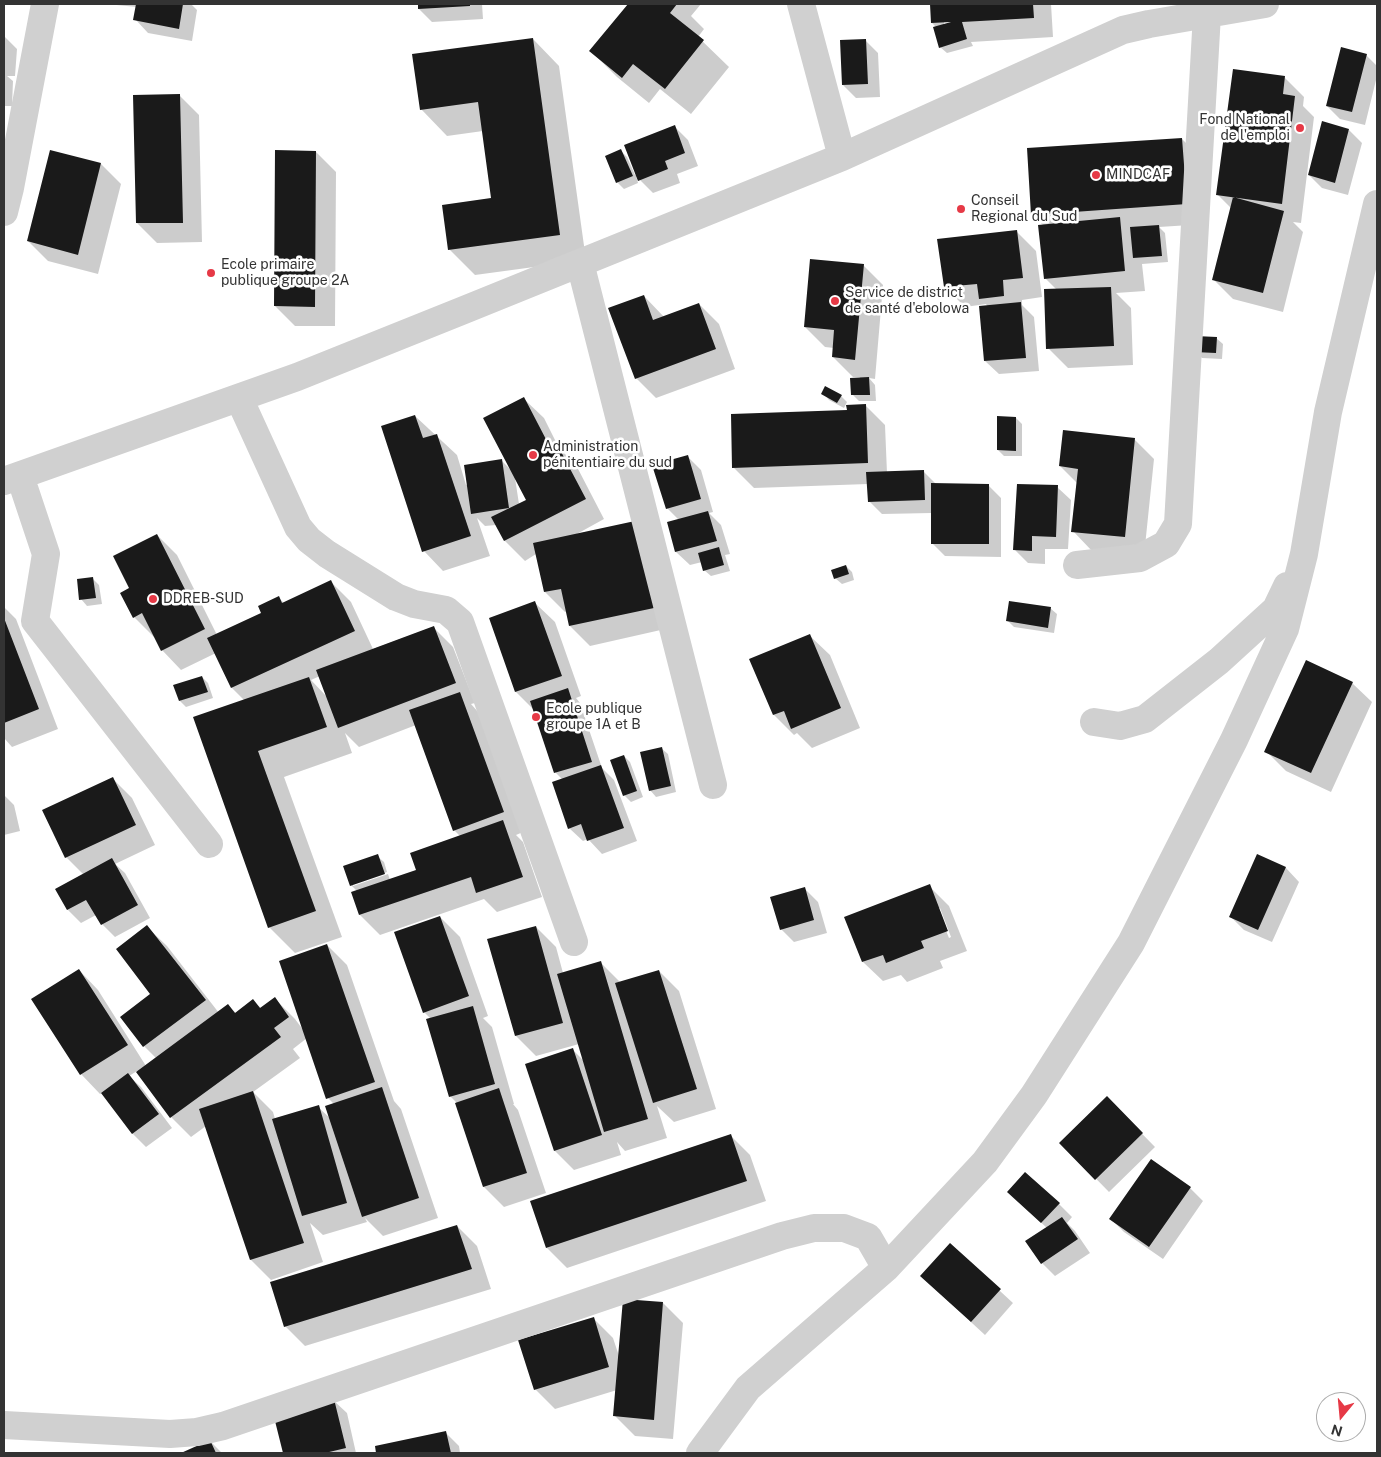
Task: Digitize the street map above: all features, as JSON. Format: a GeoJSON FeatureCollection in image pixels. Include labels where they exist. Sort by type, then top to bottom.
{"type":"FeatureCollection","features":[{"type":"Feature","properties":{"kind":"street"},"geometry":{"type":"LineString","coordinates":[[4,212],[45,4]]}},
{"type":"Feature","properties":{"kind":"street"},"geometry":{"type":"LineString","coordinates":[[801,4],[842,157]]}},
{"type":"Feature","properties":{"kind":"street"},"geometry":{"type":"LineString","coordinates":[[208,844],[35,621],[46,554],[12,479],[298,377],[842,157],[1123,30],[1265,4]]}},
{"type":"Feature","properties":{"kind":"street"},"geometry":{"type":"LineString","coordinates":[[1077,565],[1140,558],[1166,544],[1178,524],[1207,14]]}},
{"type":"Feature","properties":{"kind":"street"},"geometry":{"type":"LineString","coordinates":[[700,1453],[748,1388],[886,1268],[985,1162],[1034,1095],[1131,943],[1234,740],[1284,629],[1304,554],[1328,412],[1377,204]]}},
{"type":"Feature","properties":{"kind":"street"},"geometry":{"type":"LineString","coordinates":[[580,263],[713,785]]}},
{"type":"Feature","properties":{"kind":"street"},"geometry":{"type":"LineString","coordinates":[[239,398],[298,527],[309,540],[327,554],[396,597],[414,604],[446,610],[460,622],[574,942]]}},
{"type":"Feature","properties":{"kind":"street"},"geometry":{"type":"LineString","coordinates":[[1094,722],[1120,726],[1145,719],[1219,660],[1276,609],[1304,554]]}},
{"type":"Feature","properties":{"kind":"street"},"geometry":{"type":"LineString","coordinates":[[4,1425],[170,1434],[196,1432],[223,1426],[782,1236],[814,1228],[844,1228],[868,1237],[886,1268]]}},
{"type":"Feature","properties":{"kind":"building"},"geometry":{"type":"Polygon","coordinates":[[[136,4],[183,4],[179,29],[133,20],[136,4]]]}},
{"type":"Feature","properties":{"kind":"building"},"geometry":{"type":"Polygon","coordinates":[[[418,4],[470,4],[470,6],[418,9],[418,4]]]}},
{"type":"Feature","properties":{"kind":"building"},"geometry":{"type":"Polygon","coordinates":[[[628,4],[677,4],[670,13],[704,40],[665,89],[633,64],[622,78],[589,51],[628,4]]]}},
{"type":"Feature","properties":{"kind":"building"},"geometry":{"type":"Polygon","coordinates":[[[930,4],[1033,4],[1034,18],[962,22],[967,39],[939,48],[933,27],[951,22],[931,23],[930,4]]]}},
{"type":"Feature","properties":{"kind":"building"},"geometry":{"type":"Polygon","coordinates":[[[533,38],[560,235],[448,250],[442,205],[491,198],[478,102],[420,110],[412,54],[533,38]]]}},
{"type":"Feature","properties":{"kind":"building"},"geometry":{"type":"Polygon","coordinates":[[[866,39],[868,84],[842,85],[840,40],[866,39]]]}},
{"type":"Feature","properties":{"kind":"building"},"geometry":{"type":"Polygon","coordinates":[[[1341,47],[1367,54],[1352,112],[1326,106],[1341,47]]]}},
{"type":"Feature","properties":{"kind":"building"},"geometry":{"type":"Polygon","coordinates":[[[1233,69],[1285,76],[1283,94],[1295,96],[1282,204],[1216,195],[1233,69]]]}},
{"type":"Feature","properties":{"kind":"building"},"geometry":{"type":"Polygon","coordinates":[[[180,94],[183,223],[136,223],[133,95],[180,94]]]}},
{"type":"Feature","properties":{"kind":"building"},"geometry":{"type":"Polygon","coordinates":[[[1322,121],[1349,129],[1335,183],[1308,175],[1322,121]]]}},
{"type":"Feature","properties":{"kind":"building"},"geometry":{"type":"Polygon","coordinates":[[[675,125],[685,153],[665,161],[668,169],[638,181],[624,145],[675,125]]]}},
{"type":"Feature","properties":{"kind":"building"},"geometry":{"type":"Polygon","coordinates":[[[1182,138],[1187,204],[1031,215],[1027,148],[1182,138]]]}},
{"type":"Feature","properties":{"kind":"building"},"geometry":{"type":"Polygon","coordinates":[[[621,149],[633,176],[616,183],[605,156],[621,149]]]}},
{"type":"Feature","properties":{"kind":"building"},"geometry":{"type":"Polygon","coordinates":[[[50,150],[101,163],[78,255],[27,241],[50,150]]]}},
{"type":"Feature","properties":{"kind":"building"},"geometry":{"type":"Polygon","coordinates":[[[275,150],[316,151],[315,307],[274,306],[275,150]]]}},
{"type":"Feature","properties":{"kind":"building"},"geometry":{"type":"Polygon","coordinates":[[[1233,197],[1284,211],[1263,293],[1212,280],[1233,197]]]}},
{"type":"Feature","properties":{"kind":"building"},"geometry":{"type":"Polygon","coordinates":[[[1120,217],[1125,271],[1044,279],[1038,225],[1120,217]]]}},
{"type":"Feature","properties":{"kind":"building"},"geometry":{"type":"Polygon","coordinates":[[[1159,225],[1162,256],[1133,258],[1130,227],[1159,225]]]}},
{"type":"Feature","properties":{"kind":"building"},"geometry":{"type":"Polygon","coordinates":[[[1017,230],[1023,278],[1003,280],[1004,296],[979,299],[977,284],[944,287],[937,239],[1017,230]]]}},
{"type":"Feature","properties":{"kind":"building"},"geometry":{"type":"Polygon","coordinates":[[[810,259],[864,264],[855,360],[832,357],[834,330],[804,327],[810,259]]]}},
{"type":"Feature","properties":{"kind":"building"},"geometry":{"type":"Polygon","coordinates":[[[1111,287],[1114,346],[1046,349],[1044,289],[1111,287]]]}},
{"type":"Feature","properties":{"kind":"building"},"geometry":{"type":"Polygon","coordinates":[[[644,295],[653,320],[699,303],[716,349],[635,379],[608,308],[644,295]]]}},
{"type":"Feature","properties":{"kind":"building"},"geometry":{"type":"Polygon","coordinates":[[[1021,302],[1026,358],[984,361],[979,306],[1021,302]]]}},
{"type":"Feature","properties":{"kind":"building"},"geometry":{"type":"Polygon","coordinates":[[[1195,336],[1217,337],[1216,353],[1194,352],[1195,336]]]}},
{"type":"Feature","properties":{"kind":"building"},"geometry":{"type":"Polygon","coordinates":[[[869,377],[870,395],[851,395],[850,378],[869,377]]]}},
{"type":"Feature","properties":{"kind":"building"},"geometry":{"type":"Polygon","coordinates":[[[825,386],[842,395],[837,403],[821,394],[825,386]]]}},
{"type":"Feature","properties":{"kind":"building"},"geometry":{"type":"Polygon","coordinates":[[[524,397],[550,447],[557,444],[586,499],[504,541],[491,517],[526,500],[483,418],[524,397]]]}},
{"type":"Feature","properties":{"kind":"building"},"geometry":{"type":"Polygon","coordinates":[[[866,404],[868,463],[732,468],[731,414],[847,410],[846,405],[866,404]]]}},
{"type":"Feature","properties":{"kind":"building"},"geometry":{"type":"Polygon","coordinates":[[[415,415],[423,438],[437,434],[471,536],[422,552],[381,426],[415,415]]]}},
{"type":"Feature","properties":{"kind":"building"},"geometry":{"type":"Polygon","coordinates":[[[997,416],[1016,417],[1016,451],[997,450],[997,416]]]}},
{"type":"Feature","properties":{"kind":"building"},"geometry":{"type":"Polygon","coordinates":[[[1063,430],[1135,438],[1125,537],[1071,532],[1078,469],[1059,466],[1063,430]]]}},
{"type":"Feature","properties":{"kind":"building"},"geometry":{"type":"Polygon","coordinates":[[[688,455],[701,499],[666,509],[652,465],[688,455]]]}},
{"type":"Feature","properties":{"kind":"building"},"geometry":{"type":"Polygon","coordinates":[[[502,459],[509,508],[471,514],[464,465],[502,459]]]}},
{"type":"Feature","properties":{"kind":"building"},"geometry":{"type":"Polygon","coordinates":[[[924,470],[925,500],[868,502],[866,472],[924,470]]]}},
{"type":"Feature","properties":{"kind":"building"},"geometry":{"type":"Polygon","coordinates":[[[931,483],[989,484],[989,544],[931,544],[931,483]]]}},
{"type":"Feature","properties":{"kind":"building"},"geometry":{"type":"Polygon","coordinates":[[[1017,484],[1058,485],[1056,537],[1032,536],[1032,551],[1013,550],[1017,484]]]}},
{"type":"Feature","properties":{"kind":"building"},"geometry":{"type":"Polygon","coordinates":[[[708,511],[717,541],[675,552],[667,522],[708,511]]]}},
{"type":"Feature","properties":{"kind":"building"},"geometry":{"type":"Polygon","coordinates":[[[635,521],[654,608],[569,626],[561,589],[544,592],[533,543],[635,521]]]}},
{"type":"Feature","properties":{"kind":"building"},"geometry":{"type":"Polygon","coordinates":[[[157,534],[205,629],[161,651],[142,613],[133,618],[120,593],[129,588],[113,556],[157,534]]]}},
{"type":"Feature","properties":{"kind":"building"},"geometry":{"type":"Polygon","coordinates":[[[719,547],[724,565],[703,571],[698,553],[719,547]]]}},
{"type":"Feature","properties":{"kind":"building"},"geometry":{"type":"Polygon","coordinates":[[[846,565],[849,574],[834,579],[831,570],[846,565]]]}},
{"type":"Feature","properties":{"kind":"building"},"geometry":{"type":"Polygon","coordinates":[[[93,577],[96,598],[79,600],[77,579],[93,577]]]}},
{"type":"Feature","properties":{"kind":"building"},"geometry":{"type":"Polygon","coordinates":[[[331,580],[355,631],[231,688],[207,638],[261,613],[258,606],[279,596],[282,603],[331,580]]]}},
{"type":"Feature","properties":{"kind":"building"},"geometry":{"type":"Polygon","coordinates":[[[535,601],[562,676],[515,692],[489,618],[535,601]]]}},
{"type":"Feature","properties":{"kind":"building"},"geometry":{"type":"Polygon","coordinates":[[[1009,601],[1051,607],[1048,628],[1006,621],[1009,601]]]}},
{"type":"Feature","properties":{"kind":"building"},"geometry":{"type":"Polygon","coordinates":[[[4,618],[39,709],[4,723],[4,618]]]}},
{"type":"Feature","properties":{"kind":"building"},"geometry":{"type":"Polygon","coordinates":[[[434,626],[456,683],[338,728],[316,670],[434,626]]]}},
{"type":"Feature","properties":{"kind":"building"},"geometry":{"type":"Polygon","coordinates":[[[810,634],[841,708],[791,729],[784,711],[773,715],[749,659],[810,634]]]}},
{"type":"Feature","properties":{"kind":"building"},"geometry":{"type":"Polygon","coordinates":[[[1306,660],[1353,682],[1311,773],[1264,752],[1306,660]]]}},
{"type":"Feature","properties":{"kind":"building"},"geometry":{"type":"Polygon","coordinates":[[[202,676],[208,692],[179,701],[173,685],[202,676]]]}},
{"type":"Feature","properties":{"kind":"building"},"geometry":{"type":"Polygon","coordinates":[[[309,677],[327,727],[258,751],[316,911],[268,928],[193,717],[309,677]]]}},
{"type":"Feature","properties":{"kind":"building"},"geometry":{"type":"Polygon","coordinates":[[[568,688],[592,762],[554,773],[530,701],[568,688]]]}},
{"type":"Feature","properties":{"kind":"building"},"geometry":{"type":"Polygon","coordinates":[[[460,692],[504,812],[453,831],[409,710],[460,692]]]}},
{"type":"Feature","properties":{"kind":"building"},"geometry":{"type":"Polygon","coordinates":[[[662,747],[671,786],[649,791],[640,752],[662,747]]]}},
{"type":"Feature","properties":{"kind":"building"},"geometry":{"type":"Polygon","coordinates":[[[624,755],[637,791],[623,796],[610,760],[624,755]]]}},
{"type":"Feature","properties":{"kind":"building"},"geometry":{"type":"Polygon","coordinates":[[[601,765],[624,828],[587,841],[581,824],[568,829],[552,782],[601,765]]]}},
{"type":"Feature","properties":{"kind":"building"},"geometry":{"type":"Polygon","coordinates":[[[113,777],[136,825],[65,858],[42,810],[113,777]]]}},
{"type":"Feature","properties":{"kind":"building"},"geometry":{"type":"Polygon","coordinates":[[[503,820],[523,877],[476,893],[471,877],[359,915],[351,892],[416,870],[410,853],[503,820]]]}},
{"type":"Feature","properties":{"kind":"building"},"geometry":{"type":"Polygon","coordinates":[[[378,854],[385,874],[350,886],[343,866],[378,854]]]}},
{"type":"Feature","properties":{"kind":"building"},"geometry":{"type":"Polygon","coordinates":[[[1257,854],[1286,867],[1258,930],[1229,917],[1257,854]]]}},
{"type":"Feature","properties":{"kind":"building"},"geometry":{"type":"Polygon","coordinates":[[[112,858],[138,905],[101,925],[86,900],[67,910],[55,889],[112,858]]]}},
{"type":"Feature","properties":{"kind":"building"},"geometry":{"type":"Polygon","coordinates":[[[930,884],[948,931],[921,941],[924,948],[886,963],[883,955],[862,962],[844,917],[930,884]]]}},
{"type":"Feature","properties":{"kind":"building"},"geometry":{"type":"Polygon","coordinates":[[[805,887],[814,920],[780,930],[770,897],[805,887]]]}},
{"type":"Feature","properties":{"kind":"building"},"geometry":{"type":"Polygon","coordinates":[[[440,916],[469,996],[423,1013],[394,932],[440,916]]]}},
{"type":"Feature","properties":{"kind":"building"},"geometry":{"type":"Polygon","coordinates":[[[147,925],[206,1000],[143,1047],[120,1017],[150,994],[116,949],[147,925]]]}},
{"type":"Feature","properties":{"kind":"building"},"geometry":{"type":"Polygon","coordinates":[[[536,926],[563,1023],[515,1036],[487,939],[536,926]]]}},
{"type":"Feature","properties":{"kind":"building"},"geometry":{"type":"Polygon","coordinates":[[[327,944],[375,1082],[326,1099],[279,961],[327,944]]]}},
{"type":"Feature","properties":{"kind":"building"},"geometry":{"type":"Polygon","coordinates":[[[601,961],[648,1119],[604,1132],[557,974],[601,961]]]}},
{"type":"Feature","properties":{"kind":"building"},"geometry":{"type":"Polygon","coordinates":[[[79,969],[128,1045],[80,1075],[31,999],[79,969]]]}},
{"type":"Feature","properties":{"kind":"building"},"geometry":{"type":"Polygon","coordinates":[[[659,970],[697,1089],[653,1103],[615,983],[659,970]]]}},
{"type":"Feature","properties":{"kind":"building"},"geometry":{"type":"Polygon","coordinates":[[[275,997],[289,1017],[274,1028],[281,1037],[170,1118],[136,1072],[228,1004],[235,1013],[253,999],[260,1008],[275,997]]]}},
{"type":"Feature","properties":{"kind":"building"},"geometry":{"type":"Polygon","coordinates":[[[473,1006],[495,1084],[449,1097],[426,1019],[473,1006]]]}},
{"type":"Feature","properties":{"kind":"building"},"geometry":{"type":"Polygon","coordinates":[[[573,1048],[602,1135],[554,1151],[525,1064],[573,1048]]]}},
{"type":"Feature","properties":{"kind":"building"},"geometry":{"type":"Polygon","coordinates":[[[128,1073],[159,1114],[132,1134],[101,1093],[128,1073]]]}},
{"type":"Feature","properties":{"kind":"building"},"geometry":{"type":"Polygon","coordinates":[[[382,1087],[419,1198],[362,1217],[325,1106],[382,1087]]]}},
{"type":"Feature","properties":{"kind":"building"},"geometry":{"type":"Polygon","coordinates":[[[499,1088],[527,1173],[483,1187],[455,1103],[499,1088]]]}},
{"type":"Feature","properties":{"kind":"building"},"geometry":{"type":"Polygon","coordinates":[[[253,1091],[304,1243],[250,1260],[199,1109],[253,1091]]]}},
{"type":"Feature","properties":{"kind":"building"},"geometry":{"type":"Polygon","coordinates":[[[1107,1096],[1143,1133],[1095,1180],[1059,1143],[1107,1096]]]}},
{"type":"Feature","properties":{"kind":"building"},"geometry":{"type":"Polygon","coordinates":[[[319,1105],[347,1203],[302,1216],[272,1119],[319,1105]]]}},
{"type":"Feature","properties":{"kind":"building"},"geometry":{"type":"Polygon","coordinates":[[[731,1134],[747,1181],[546,1248],[530,1201],[731,1134]]]}},
{"type":"Feature","properties":{"kind":"building"},"geometry":{"type":"Polygon","coordinates":[[[1151,1159],[1191,1187],[1149,1247],[1109,1219],[1151,1159]]]}},
{"type":"Feature","properties":{"kind":"building"},"geometry":{"type":"Polygon","coordinates":[[[1025,1172],[1060,1203],[1041,1223],[1007,1192],[1025,1172]]]}},
{"type":"Feature","properties":{"kind":"building"},"geometry":{"type":"Polygon","coordinates":[[[1062,1217],[1078,1239],[1041,1264],[1025,1241],[1062,1217]]]}},
{"type":"Feature","properties":{"kind":"building"},"geometry":{"type":"Polygon","coordinates":[[[457,1225],[472,1269],[284,1327],[270,1282],[457,1225]]]}},
{"type":"Feature","properties":{"kind":"building"},"geometry":{"type":"Polygon","coordinates":[[[950,1243],[1001,1289],[971,1322],[920,1276],[950,1243]]]}},
{"type":"Feature","properties":{"kind":"building"},"geometry":{"type":"Polygon","coordinates":[[[623,1299],[663,1302],[654,1420],[613,1416],[623,1299]]]}},
{"type":"Feature","properties":{"kind":"building"},"geometry":{"type":"Polygon","coordinates":[[[594,1317],[609,1367],[534,1390],[518,1340],[594,1317]]]}},
{"type":"Feature","properties":{"kind":"building"},"geometry":{"type":"Polygon","coordinates":[[[334,1399],[346,1448],[325,1453],[283,1453],[273,1413],[334,1399]]]}},
{"type":"Feature","properties":{"kind":"building"},"geometry":{"type":"Polygon","coordinates":[[[446,1431],[451,1453],[376,1453],[375,1446],[446,1431]]]}},
{"type":"Feature","properties":{"kind":"building"},"geometry":{"type":"Polygon","coordinates":[[[210,1440],[216,1453],[181,1453],[210,1440]]]}},
{"type":"Feature","properties":{"kind":"place","name":"Fond National de l'emploi"},"geometry":{"type":"Point","coordinates":[1300,128]}},
{"type":"Feature","properties":{"kind":"place","name":"MINDCAF"},"geometry":{"type":"Point","coordinates":[1096,175]}},
{"type":"Feature","properties":{"kind":"place","name":"Conseil Regional du Sud"},"geometry":{"type":"Point","coordinates":[961,209]}},
{"type":"Feature","properties":{"kind":"place","name":"Ecole primaire publique groupe 2A"},"geometry":{"type":"Point","coordinates":[211,273]}},
{"type":"Feature","properties":{"kind":"place","name":"Service de district de santé d'ebolowa"},"geometry":{"type":"Point","coordinates":[835,301]}},
{"type":"Feature","properties":{"kind":"place","name":"Administration pénitentiaire du sud"},"geometry":{"type":"Point","coordinates":[533,455]}},
{"type":"Feature","properties":{"kind":"place","name":"DDREB-SUD"},"geometry":{"type":"Point","coordinates":[153,599]}},
{"type":"Feature","properties":{"kind":"place","name":"Ecole publique groupe 1A et B"},"geometry":{"type":"Point","coordinates":[536,717]}}]}
